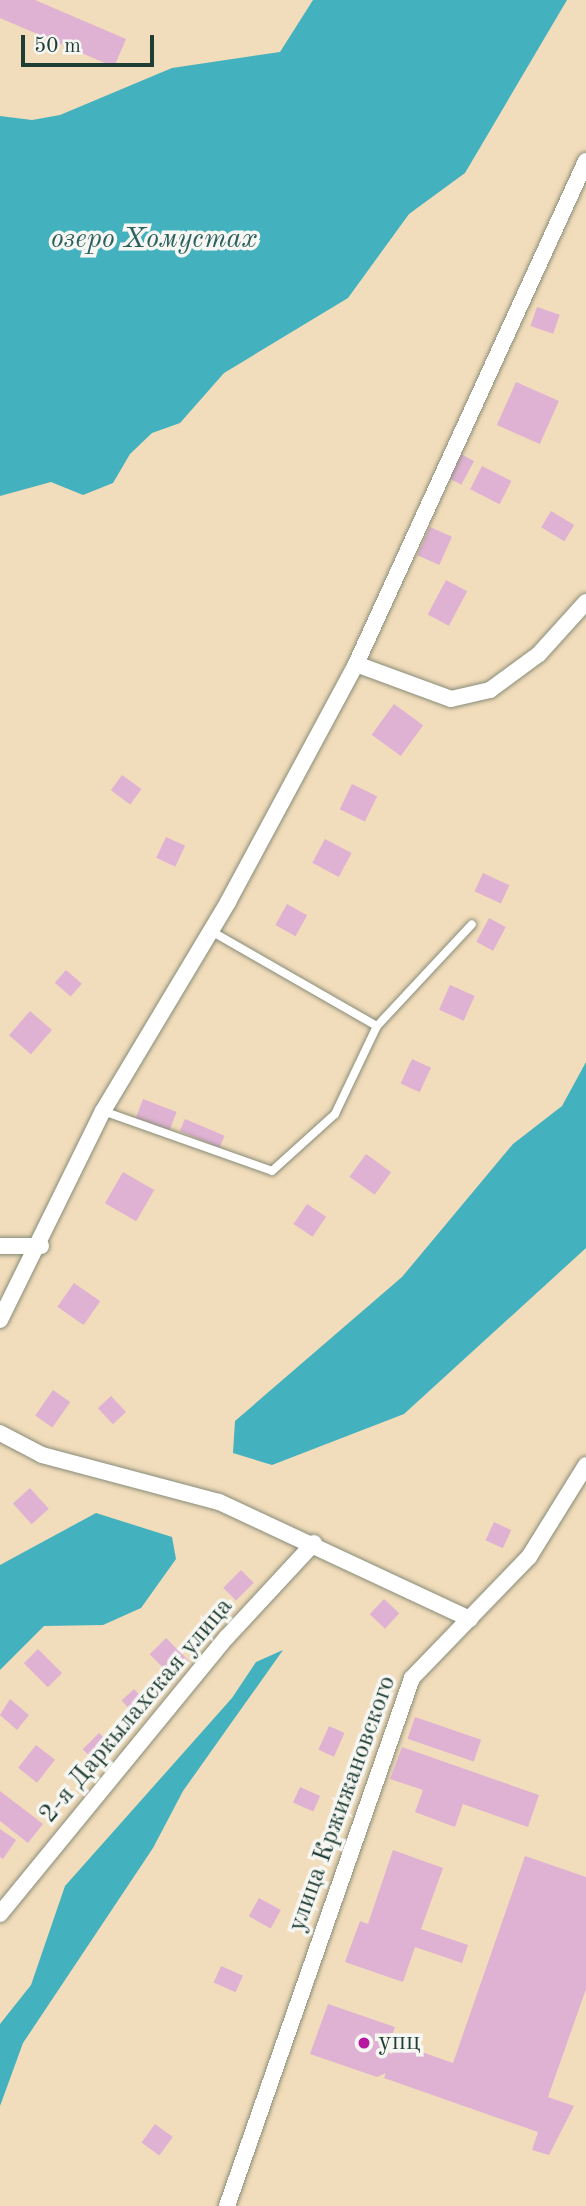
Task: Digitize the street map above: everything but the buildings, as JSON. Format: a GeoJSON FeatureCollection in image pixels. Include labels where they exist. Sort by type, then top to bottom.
{"type":"FeatureCollection","features":[{"type":"Feature","properties":{"kind":"street"},"geometry":{"type":"LineString","coordinates":[[0,1320],[41,1246],[103,1111],[211,931],[356,664],[586,161]]}},
{"type":"Feature","properties":{"kind":"street"},"geometry":{"type":"LineString","coordinates":[[356,664],[451,699],[490,690],[539,654],[586,602]]}},
{"type":"Feature","properties":{"kind":"street"},"geometry":{"type":"LineString","coordinates":[[0,1246],[41,1246]]}},
{"type":"Feature","properties":{"kind":"street"},"geometry":{"type":"LineString","coordinates":[[0,1433],[42,1455],[219,1502],[314,1543],[470,1619]]}},
{"type":"Feature","properties":{"kind":"street","name":"улица Кржижановского"},"geometry":{"type":"LineString","coordinates":[[227,2206],[405,1694],[423,1663],[470,1619],[529,1557],[586,1465]]}},
{"type":"Feature","properties":{"kind":"street","name":"2-я Даркылахская улица"},"geometry":{"type":"LineString","coordinates":[[0,1914],[227,1637],[314,1543]]}},
{"type":"Feature","properties":{"kind":"lane"},"geometry":{"type":"LineString","coordinates":[[103,1111],[272,1171],[335,1114],[377,1026],[472,924]]}},
{"type":"Feature","properties":{"kind":"lane"},"geometry":{"type":"LineString","coordinates":[[211,931],[377,1026]]}},
{"type":"Feature","properties":{"kind":"water","name":"озеро Хомустах"},"geometry":{"type":"Polygon","coordinates":[[[313,0],[567,0],[465,173],[409,214],[348,298],[224,373],[180,423],[152,433],[130,454],[113,483],[83,495],[51,482],[0,496],[0,116],[32,120],[60,115],[172,68],[280,52],[313,0]]]}},
{"type":"Feature","properties":{"kind":"water"},"geometry":{"type":"Polygon","coordinates":[[[586,1062],[586,1248],[404,1414],[272,1465],[233,1453],[235,1421],[402,1277],[513,1144],[562,1106],[586,1062]]]}},
{"type":"Feature","properties":{"kind":"water"},"geometry":{"type":"Polygon","coordinates":[[[96,1513],[172,1537],[176,1559],[141,1608],[103,1625],[44,1626],[0,1670],[0,1565],[96,1513]]]}},
{"type":"Feature","properties":{"kind":"water"},"geometry":{"type":"Polygon","coordinates":[[[283,1650],[183,1791],[153,1848],[23,2043],[0,2106],[0,2024],[31,1985],[65,1886],[232,1698],[256,1662],[283,1650]]]}},
{"type":"Feature","properties":{"kind":"place","name":"упц"},"geometry":{"type":"Point","coordinates":[364,2043]}}]}
